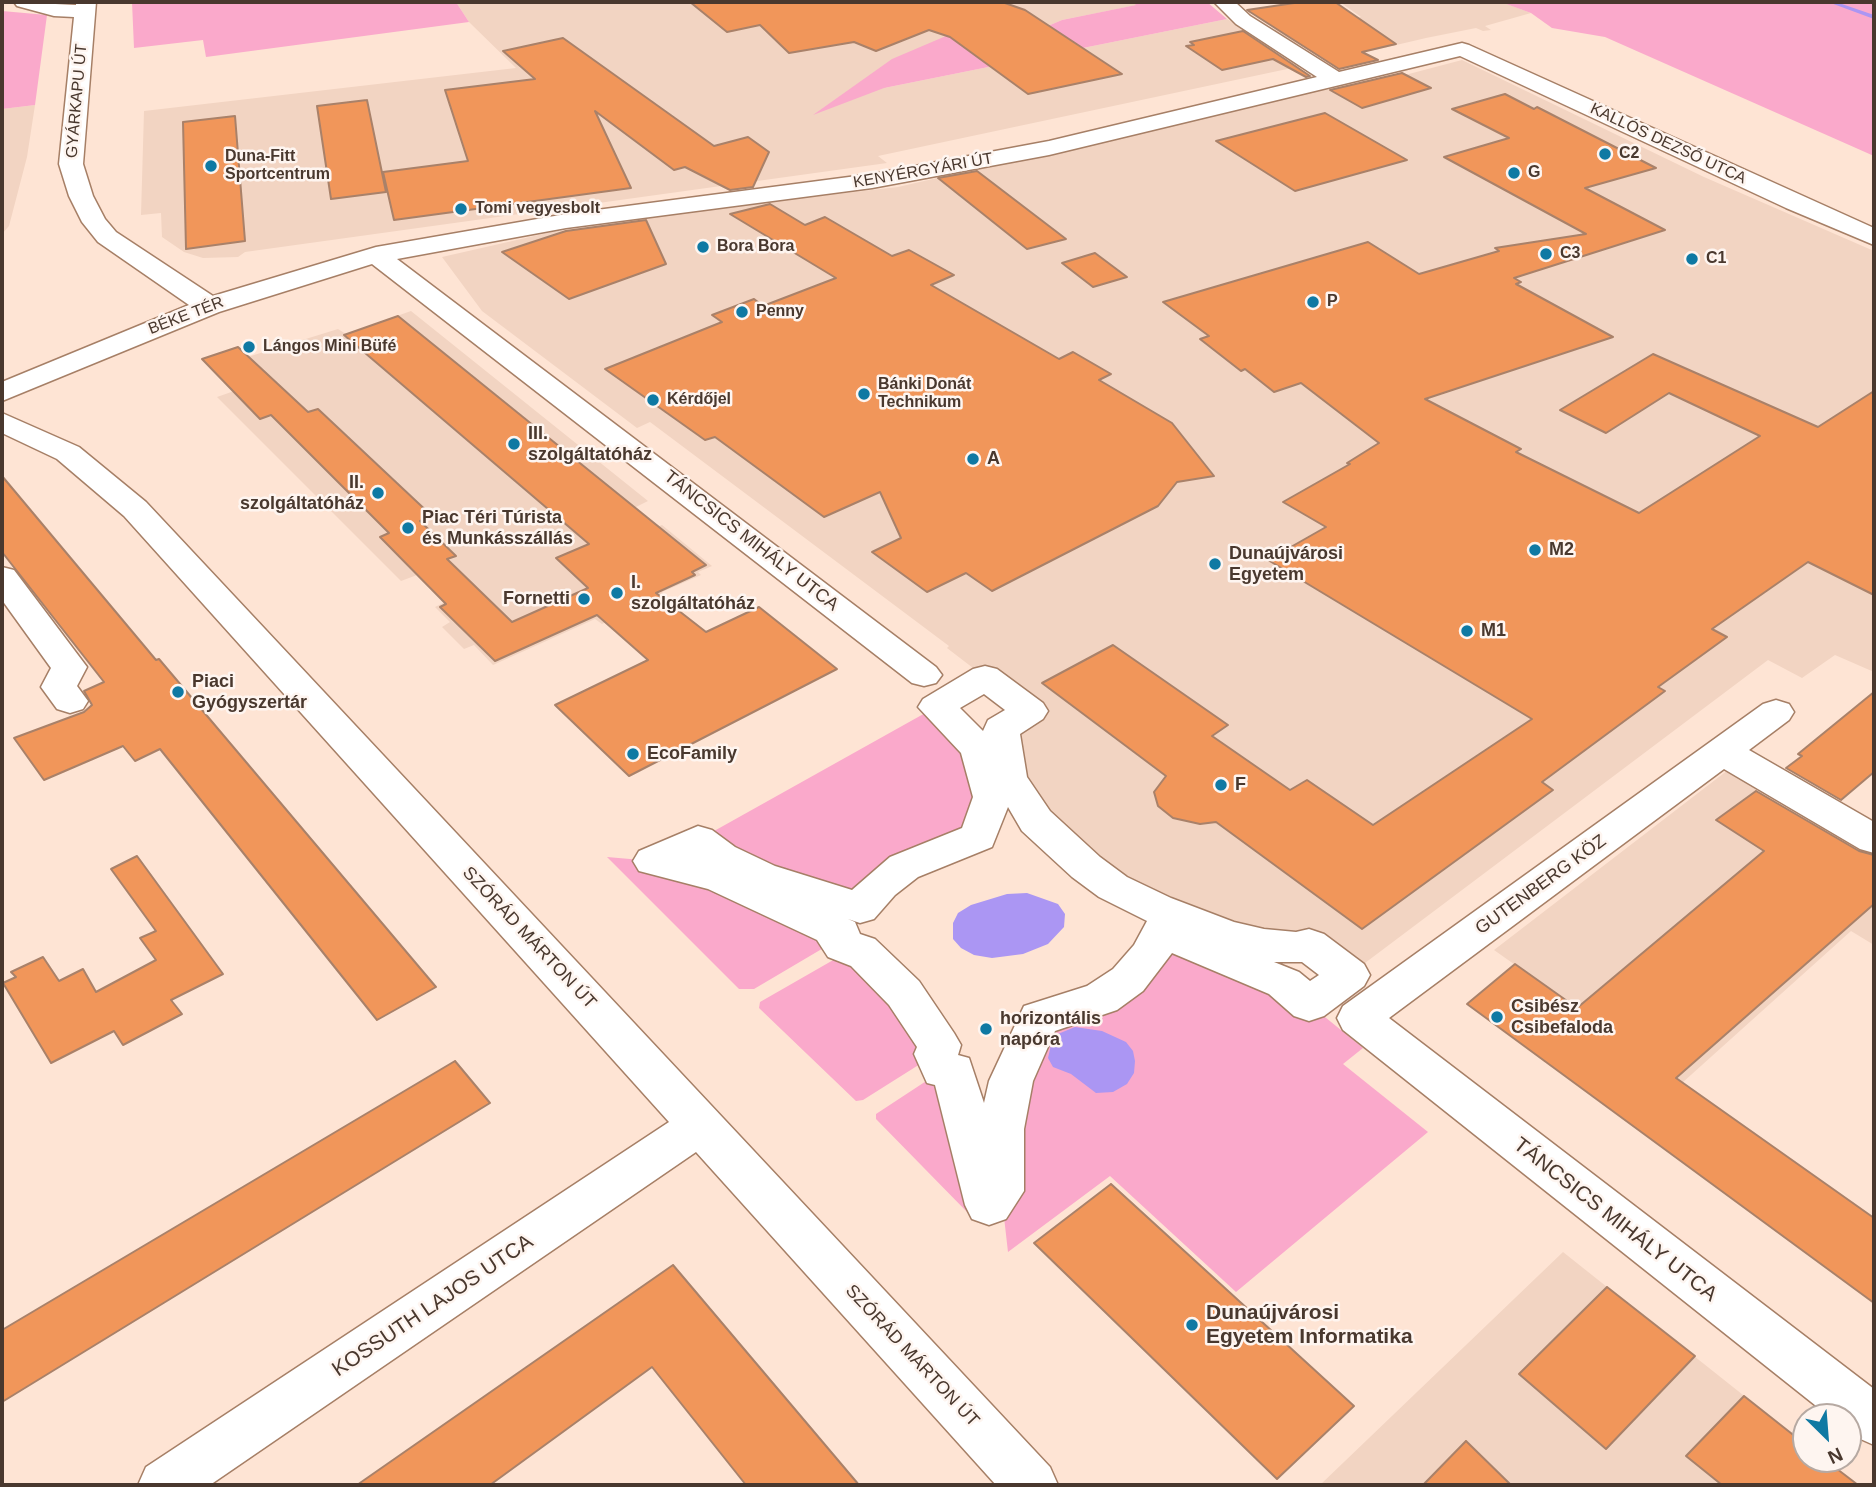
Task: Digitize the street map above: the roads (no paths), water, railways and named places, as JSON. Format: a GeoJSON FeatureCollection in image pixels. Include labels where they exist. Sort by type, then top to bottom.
{"type":"FeatureCollection","features":[{"type":"Feature","properties":{"kind":"street"},"geometry":{"type":"LineString","coordinates":[[24,2],[54,10],[85,6]]}},
{"type":"Feature","properties":{"kind":"street"},"geometry":{"type":"LineString","coordinates":[[1224,2],[1243,20],[1336,80]]}},
{"type":"Feature","properties":{"kind":"street","name":"GYÁRKAPU ÚT"},"geometry":{"type":"LineString","coordinates":[[85,6],[71,164],[81,197],[94,222],[107,237],[209,306]]}},
{"type":"Feature","properties":{"kind":"street","name":"KENYÉRGYÁRI ÚT"},"geometry":{"type":"LineString","coordinates":[[376,255],[566,221],[883,179],[1049,148],[1470,47]]}},
{"type":"Feature","properties":{"kind":"street","name":"KALLÓS DEZSŐ UTCA"},"geometry":{"type":"LineString","coordinates":[[1470,47],[1795,203],[1874,237]]}},
{"type":"Feature","properties":{"kind":"street","name":"BÉKE TÉR"},"geometry":{"type":"LineString","coordinates":[[2,392],[209,306],[376,255]]}},
{"type":"Feature","properties":{"kind":"street","name":"TÁNCSICS MIHÁLY UTCA"},"geometry":{"type":"LineString","coordinates":[[376,255],[924,675]]}},
{"type":"Feature","properties":{"kind":"street","name":"SZÓRÁD MÁRTON ÚT"},"geometry":{"type":"LineString","coordinates":[[2,422],[68,453],[135,509],[1031,1485]]}},
{"type":"Feature","properties":{"kind":"street"},"geometry":{"type":"LineString","coordinates":[[2,577],[69,667],[59,688],[70,701]]}},
{"type":"Feature","properties":{"kind":"street","name":"TÁNCSICS MIHÁLY UTCA"},"geometry":{"type":"LineString","coordinates":[[1354,996],[1310,1004],[1284,983],[1161,932],[1150,955],[1128,980],[1092,1002],[1039,1018],[1011,1081],[1001,1129],[1001,1191],[989,1205],[953,1071],[943,1070],[936,1054],[939,1045],[904,993],[860,950],[849,951],[838,940],[840,933],[719,877],[653,861],[698,840],[721,858],[761,876],[860,908],[881,885],[904,867],[978,837],[992,797],[990,783],[978,750],[959,726],[936,708],[985,677],[1030,711],[1002,729],[1008,778],[1036,821],[1086,867],[1113,887],[1216,932],[1264,944],[1296,948],[1309,945],[1354,996],[1874,1420]]}},
{"type":"Feature","properties":{"kind":"street","name":"GUTENBERG KÖZ"},"geometry":{"type":"LineString","coordinates":[[1354,996],[1723,752],[1776,712]]}},
{"type":"Feature","properties":{"kind":"street"},"geometry":{"type":"LineString","coordinates":[[1723,752],[1874,839]]}},
{"type":"Feature","properties":{"kind":"street","name":"KOSSUTH LAJOS UTCA"},"geometry":{"type":"LineString","coordinates":[[165,1485],[701,1125]]}},
{"type":"Feature","properties":{"kind":"waterway"},"geometry":{"type":"LineString","coordinates":[[1831,2],[1874,17]]}},
{"type":"Feature","properties":{"kind":"place","name":"C2"},"geometry":{"type":"Point","coordinates":[1605,154]}},
{"type":"Feature","properties":{"kind":"place","name":"Duna-Fitt Sportcentrum"},"geometry":{"type":"Point","coordinates":[211,166]}},
{"type":"Feature","properties":{"kind":"place","name":"G"},"geometry":{"type":"Point","coordinates":[1514,173]}},
{"type":"Feature","properties":{"kind":"place","name":"Tomi vegyesbolt"},"geometry":{"type":"Point","coordinates":[461,209]}},
{"type":"Feature","properties":{"kind":"place","name":"Bora Bora"},"geometry":{"type":"Point","coordinates":[703,247]}},
{"type":"Feature","properties":{"kind":"place","name":"C3"},"geometry":{"type":"Point","coordinates":[1546,254]}},
{"type":"Feature","properties":{"kind":"place","name":"C1"},"geometry":{"type":"Point","coordinates":[1692,259]}},
{"type":"Feature","properties":{"kind":"place","name":"P"},"geometry":{"type":"Point","coordinates":[1313,302]}},
{"type":"Feature","properties":{"kind":"place","name":"Penny"},"geometry":{"type":"Point","coordinates":[742,312]}},
{"type":"Feature","properties":{"kind":"place","name":"Lángos Mini Büfé"},"geometry":{"type":"Point","coordinates":[249,347]}},
{"type":"Feature","properties":{"kind":"place","name":"Bánki Donát Technikum"},"geometry":{"type":"Point","coordinates":[864,394]}},
{"type":"Feature","properties":{"kind":"place","name":"Kérdőjel"},"geometry":{"type":"Point","coordinates":[653,400]}},
{"type":"Feature","properties":{"kind":"place","name":"III. szolgáltatóház"},"geometry":{"type":"Point","coordinates":[514,444]}},
{"type":"Feature","properties":{"kind":"place","name":"A"},"geometry":{"type":"Point","coordinates":[973,459]}},
{"type":"Feature","properties":{"kind":"place","name":"II. szolgáltatóház"},"geometry":{"type":"Point","coordinates":[378,493]}},
{"type":"Feature","properties":{"kind":"place","name":"Piac Téri Túrista és Munkásszállás"},"geometry":{"type":"Point","coordinates":[408,528]}},
{"type":"Feature","properties":{"kind":"place","name":"M2"},"geometry":{"type":"Point","coordinates":[1535,550]}},
{"type":"Feature","properties":{"kind":"place","name":"Dunaújvárosi Egyetem"},"geometry":{"type":"Point","coordinates":[1215,564]}},
{"type":"Feature","properties":{"kind":"place","name":"I. szolgáltatóház"},"geometry":{"type":"Point","coordinates":[617,593]}},
{"type":"Feature","properties":{"kind":"place","name":"Fornetti"},"geometry":{"type":"Point","coordinates":[584,599]}},
{"type":"Feature","properties":{"kind":"place","name":"M1"},"geometry":{"type":"Point","coordinates":[1467,631]}},
{"type":"Feature","properties":{"kind":"place","name":"Piaci Gyógyszertár"},"geometry":{"type":"Point","coordinates":[178,692]}},
{"type":"Feature","properties":{"kind":"place","name":"EcoFamily"},"geometry":{"type":"Point","coordinates":[633,754]}},
{"type":"Feature","properties":{"kind":"place","name":"F"},"geometry":{"type":"Point","coordinates":[1221,785]}},
{"type":"Feature","properties":{"kind":"place","name":"Csibész Csibefaloda"},"geometry":{"type":"Point","coordinates":[1497,1017]}},
{"type":"Feature","properties":{"kind":"place","name":"horizontális napóra"},"geometry":{"type":"Point","coordinates":[986,1029]}},
{"type":"Feature","properties":{"kind":"place","name":"Dunaújvárosi Egyetem Informatika"},"geometry":{"type":"Point","coordinates":[1192,1325]}}]}
